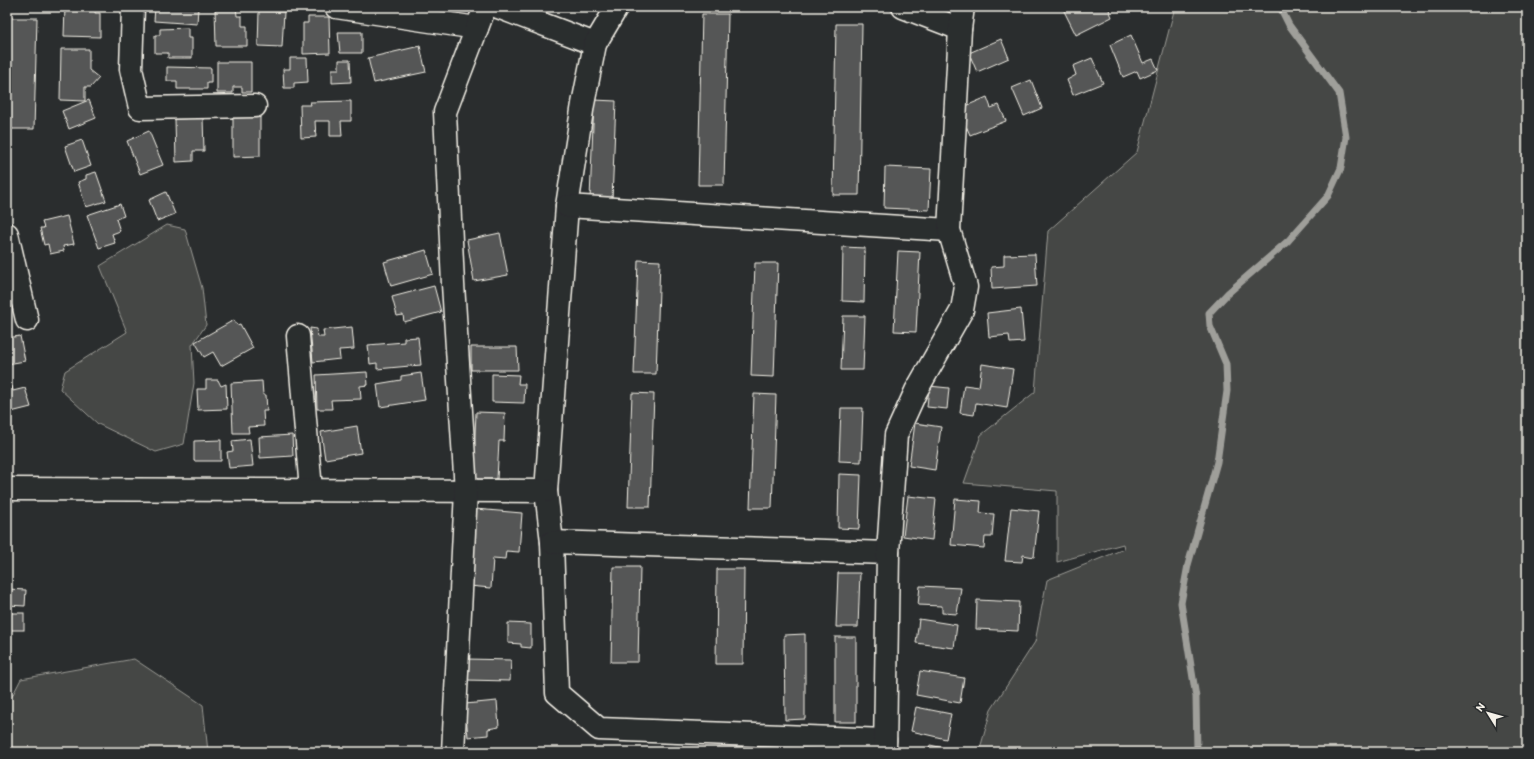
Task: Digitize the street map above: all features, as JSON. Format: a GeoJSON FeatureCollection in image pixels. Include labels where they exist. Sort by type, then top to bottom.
{"type":"FeatureCollection","features":[{"type":"Feature","properties":{"kind":"street"},"geometry":{"type":"LineString","coordinates":[[133,7],[130,70],[140,108],[255,106]]}},
{"type":"Feature","properties":{"kind":"street"},"geometry":{"type":"LineString","coordinates":[[336,7],[477,28]]}},
{"type":"Feature","properties":{"kind":"street"},"geometry":{"type":"LineString","coordinates":[[453,752],[466,491],[453,284],[445,112],[485,7]]}},
{"type":"Feature","properties":{"kind":"street"},"geometry":{"type":"LineString","coordinates":[[498,7],[595,44]]}},
{"type":"Feature","properties":{"kind":"street"},"geometry":{"type":"LineString","coordinates":[[617,7],[595,44],[583,104],[567,206],[546,492],[552,542],[558,694],[599,729],[885,746],[888,553],[896,435],[916,391],[962,310],[966,287],[949,230],[960,29],[963,7]]}},
{"type":"Feature","properties":{"kind":"street"},"geometry":{"type":"LineString","coordinates":[[903,7],[960,29]]}},
{"type":"Feature","properties":{"kind":"street"},"geometry":{"type":"LineString","coordinates":[[567,206],[949,230]]}},
{"type":"Feature","properties":{"kind":"street"},"geometry":{"type":"LineString","coordinates":[[7,234],[18,308]]}},
{"type":"Feature","properties":{"kind":"street"},"geometry":{"type":"LineString","coordinates":[[298,336],[311,490]]}},
{"type":"Feature","properties":{"kind":"street"},"geometry":{"type":"LineString","coordinates":[[7,489],[546,492]]}},
{"type":"Feature","properties":{"kind":"street"},"geometry":{"type":"LineString","coordinates":[[552,542],[888,553]]}},
{"type":"Feature","properties":{"kind":"shaded area"},"geometry":{"type":"Polygon","coordinates":[[[1175,7],[1527,7],[1527,752],[979,752],[991,710],[1035,642],[1047,580],[1124,549],[1123,544],[1057,562],[1057,491],[964,483],[981,435],[1035,392],[1048,231],[1137,152],[1175,7]]]}},
{"type":"Feature","properties":{"kind":"shaded area"},"geometry":{"type":"Polygon","coordinates":[[[167,225],[185,229],[202,288],[206,325],[192,345],[194,383],[184,444],[156,452],[98,424],[60,389],[65,371],[127,332],[100,266],[167,225]]]}},
{"type":"Feature","properties":{"kind":"shaded area"},"geometry":{"type":"Polygon","coordinates":[[[134,659],[203,705],[208,752],[7,752],[7,706],[21,679],[134,659]]]}},
{"type":"Feature","properties":{"kind":"building"},"geometry":{"type":"Polygon","coordinates":[[[65,7],[95,7],[95,13],[100,13],[100,37],[64,36],[65,7]]]}},
{"type":"Feature","properties":{"kind":"building"},"geometry":{"type":"Polygon","coordinates":[[[155,7],[198,7],[197,24],[154,21],[155,7]]]}},
{"type":"Feature","properties":{"kind":"building"},"geometry":{"type":"Polygon","coordinates":[[[236,7],[237,16],[242,16],[242,26],[247,26],[247,46],[216,46],[215,8],[236,7]]]}},
{"type":"Feature","properties":{"kind":"building"},"geometry":{"type":"Polygon","coordinates":[[[1067,7],[1108,7],[1112,17],[1076,35],[1063,9],[1067,7]]]}},
{"type":"Feature","properties":{"kind":"building"},"geometry":{"type":"Polygon","coordinates":[[[259,11],[284,12],[282,47],[258,46],[259,11]]]}},
{"type":"Feature","properties":{"kind":"building"},"geometry":{"type":"Polygon","coordinates":[[[702,14],[728,14],[724,185],[698,185],[702,14]]]}},
{"type":"Feature","properties":{"kind":"building"},"geometry":{"type":"Polygon","coordinates":[[[308,17],[329,17],[330,53],[303,54],[303,23],[308,23],[308,17]]]}},
{"type":"Feature","properties":{"kind":"building"},"geometry":{"type":"Polygon","coordinates":[[[7,18],[37,18],[34,129],[7,129],[7,18]]]}},
{"type":"Feature","properties":{"kind":"building"},"geometry":{"type":"Polygon","coordinates":[[[836,24],[862,24],[859,195],[833,195],[836,24]]]}},
{"type":"Feature","properties":{"kind":"building"},"geometry":{"type":"Polygon","coordinates":[[[188,28],[188,38],[192,38],[192,58],[168,58],[168,53],[155,53],[155,35],[160,35],[160,29],[188,28]]]}},
{"type":"Feature","properties":{"kind":"building"},"geometry":{"type":"Polygon","coordinates":[[[338,32],[362,32],[362,53],[340,53],[338,32]]]}},
{"type":"Feature","properties":{"kind":"building"},"geometry":{"type":"Polygon","coordinates":[[[1131,35],[1143,63],[1153,59],[1158,70],[1140,78],[1137,71],[1123,77],[1110,45],[1131,35]]]}},
{"type":"Feature","properties":{"kind":"building"},"geometry":{"type":"Polygon","coordinates":[[[1001,39],[1009,58],[977,72],[969,53],[1001,39]]]}},
{"type":"Feature","properties":{"kind":"building"},"geometry":{"type":"Polygon","coordinates":[[[420,46],[426,72],[374,83],[368,58],[420,46]]]}},
{"type":"Feature","properties":{"kind":"building"},"geometry":{"type":"Polygon","coordinates":[[[61,49],[89,49],[89,70],[99,78],[91,87],[85,87],[85,101],[60,100],[61,49]]]}},
{"type":"Feature","properties":{"kind":"building"},"geometry":{"type":"Polygon","coordinates":[[[290,58],[307,58],[308,82],[294,83],[294,88],[284,88],[283,69],[290,69],[290,58]]]}},
{"type":"Feature","properties":{"kind":"building"},"geometry":{"type":"Polygon","coordinates":[[[1092,58],[1103,83],[1073,95],[1067,80],[1076,75],[1073,66],[1092,58]]]}},
{"type":"Feature","properties":{"kind":"building"},"geometry":{"type":"Polygon","coordinates":[[[339,60],[350,60],[351,82],[332,83],[332,69],[339,69],[339,60]]]}},
{"type":"Feature","properties":{"kind":"building"},"geometry":{"type":"Polygon","coordinates":[[[217,62],[251,62],[251,92],[242,92],[242,87],[233,87],[233,93],[217,93],[217,62]]]}},
{"type":"Feature","properties":{"kind":"building"},"geometry":{"type":"Polygon","coordinates":[[[167,67],[211,68],[211,83],[207,83],[207,89],[177,89],[177,81],[167,81],[167,67]]]}},
{"type":"Feature","properties":{"kind":"building"},"geometry":{"type":"Polygon","coordinates":[[[1031,80],[1042,108],[1024,116],[1012,88],[1031,80]]]}},
{"type":"Feature","properties":{"kind":"building"},"geometry":{"type":"Polygon","coordinates":[[[987,97],[991,108],[999,105],[1006,121],[970,135],[959,109],[987,97]]]}},
{"type":"Feature","properties":{"kind":"building"},"geometry":{"type":"Polygon","coordinates":[[[89,100],[96,118],[69,129],[62,111],[89,100]]]}},
{"type":"Feature","properties":{"kind":"building"},"geometry":{"type":"Polygon","coordinates":[[[594,100],[616,101],[612,200],[590,199],[594,100]]]}},
{"type":"Feature","properties":{"kind":"building"},"geometry":{"type":"Polygon","coordinates":[[[351,101],[351,121],[341,121],[342,136],[330,136],[330,121],[315,121],[316,137],[301,138],[300,105],[311,105],[310,102],[351,101]]]}},
{"type":"Feature","properties":{"kind":"building"},"geometry":{"type":"Polygon","coordinates":[[[260,117],[260,156],[233,157],[233,118],[260,117]]]}},
{"type":"Feature","properties":{"kind":"building"},"geometry":{"type":"Polygon","coordinates":[[[203,118],[204,151],[193,151],[193,161],[176,162],[175,119],[203,118]]]}},
{"type":"Feature","properties":{"kind":"building"},"geometry":{"type":"Polygon","coordinates":[[[149,131],[163,165],[140,174],[127,141],[149,131]]]}},
{"type":"Feature","properties":{"kind":"building"},"geometry":{"type":"Polygon","coordinates":[[[82,140],[91,166],[74,172],[65,146],[82,140]]]}},
{"type":"Feature","properties":{"kind":"building"},"geometry":{"type":"Polygon","coordinates":[[[885,167],[931,169],[929,210],[884,208],[885,167]]]}},
{"type":"Feature","properties":{"kind":"building"},"geometry":{"type":"Polygon","coordinates":[[[96,172],[106,201],[86,207],[78,182],[86,179],[86,175],[96,172]]]}},
{"type":"Feature","properties":{"kind":"building"},"geometry":{"type":"Polygon","coordinates":[[[166,192],[175,214],[157,221],[149,200],[166,192]]]}},
{"type":"Feature","properties":{"kind":"building"},"geometry":{"type":"Polygon","coordinates":[[[120,204],[124,216],[116,219],[120,231],[112,234],[115,243],[99,248],[87,215],[120,204]]]}},
{"type":"Feature","properties":{"kind":"building"},"geometry":{"type":"Polygon","coordinates":[[[67,216],[74,244],[63,246],[64,251],[50,254],[48,244],[44,245],[40,228],[44,228],[42,222],[67,216]]]}},
{"type":"Feature","properties":{"kind":"building"},"geometry":{"type":"Polygon","coordinates":[[[500,233],[508,275],[474,281],[467,240],[500,233]]]}},
{"type":"Feature","properties":{"kind":"building"},"geometry":{"type":"Polygon","coordinates":[[[843,247],[865,248],[864,302],[842,301],[843,247]]]}},
{"type":"Feature","properties":{"kind":"building"},"geometry":{"type":"Polygon","coordinates":[[[426,250],[433,274],[391,286],[384,262],[426,250]]]}},
{"type":"Feature","properties":{"kind":"building"},"geometry":{"type":"Polygon","coordinates":[[[898,251],[920,252],[916,332],[894,331],[898,251]]]}},
{"type":"Feature","properties":{"kind":"building"},"geometry":{"type":"Polygon","coordinates":[[[1035,254],[1037,286],[992,289],[991,267],[1004,266],[1004,255],[1035,254]]]}},
{"type":"Feature","properties":{"kind":"building"},"geometry":{"type":"Polygon","coordinates":[[[638,260],[660,261],[656,374],[634,374],[638,260]]]}},
{"type":"Feature","properties":{"kind":"building"},"geometry":{"type":"Polygon","coordinates":[[[755,263],[778,263],[774,377],[751,376],[755,263]]]}},
{"type":"Feature","properties":{"kind":"building"},"geometry":{"type":"Polygon","coordinates":[[[434,286],[441,312],[404,322],[403,315],[397,316],[392,297],[434,286]]]}},
{"type":"Feature","properties":{"kind":"building"},"geometry":{"type":"Polygon","coordinates":[[[1021,309],[1024,342],[1010,343],[1009,335],[989,337],[987,313],[1021,309]]]}},
{"type":"Feature","properties":{"kind":"building"},"geometry":{"type":"Polygon","coordinates":[[[843,316],[865,316],[863,370],[841,370],[843,316]]]}},
{"type":"Feature","properties":{"kind":"building"},"geometry":{"type":"Polygon","coordinates":[[[234,320],[237,325],[240,324],[253,348],[221,366],[213,352],[204,357],[195,342],[234,320]]]}},
{"type":"Feature","properties":{"kind":"building"},"geometry":{"type":"Polygon","coordinates":[[[352,327],[354,349],[339,350],[340,359],[313,362],[310,328],[317,329],[318,337],[324,337],[323,330],[352,327]]]}},
{"type":"Feature","properties":{"kind":"building"},"geometry":{"type":"Polygon","coordinates":[[[20,336],[25,361],[7,364],[7,338],[20,336]]]}},
{"type":"Feature","properties":{"kind":"building"},"geometry":{"type":"Polygon","coordinates":[[[418,337],[421,365],[377,369],[377,363],[370,364],[368,345],[404,342],[404,338],[418,337]]]}},
{"type":"Feature","properties":{"kind":"building"},"geometry":{"type":"Polygon","coordinates":[[[471,347],[517,347],[518,370],[471,370],[471,347]]]}},
{"type":"Feature","properties":{"kind":"building"},"geometry":{"type":"Polygon","coordinates":[[[982,364],[1013,369],[1007,408],[976,403],[974,415],[960,413],[964,385],[979,387],[982,364]]]}},
{"type":"Feature","properties":{"kind":"building"},"geometry":{"type":"Polygon","coordinates":[[[367,372],[368,385],[360,386],[361,399],[331,400],[332,409],[317,409],[316,375],[367,372]]]}},
{"type":"Feature","properties":{"kind":"building"},"geometry":{"type":"Polygon","coordinates":[[[421,373],[425,400],[380,407],[377,384],[401,380],[401,376],[421,373]]]}},
{"type":"Feature","properties":{"kind":"building"},"geometry":{"type":"Polygon","coordinates":[[[492,374],[519,375],[518,384],[525,384],[524,403],[492,402],[492,374]]]}},
{"type":"Feature","properties":{"kind":"building"},"geometry":{"type":"Polygon","coordinates":[[[206,380],[218,380],[221,386],[226,384],[227,409],[198,410],[197,389],[206,389],[206,380]]]}},
{"type":"Feature","properties":{"kind":"building"},"geometry":{"type":"Polygon","coordinates":[[[262,381],[263,395],[266,395],[267,411],[263,411],[264,426],[248,427],[249,433],[233,433],[231,383],[262,381]]]}},
{"type":"Feature","properties":{"kind":"building"},"geometry":{"type":"Polygon","coordinates":[[[12,386],[13,391],[25,388],[31,407],[7,413],[7,387],[12,386]]]}},
{"type":"Feature","properties":{"kind":"building"},"geometry":{"type":"Polygon","coordinates":[[[929,386],[949,388],[947,409],[927,407],[929,386]]]}},
{"type":"Feature","properties":{"kind":"building"},"geometry":{"type":"Polygon","coordinates":[[[632,393],[654,394],[650,507],[628,507],[632,393]]]}},
{"type":"Feature","properties":{"kind":"building"},"geometry":{"type":"Polygon","coordinates":[[[754,394],[776,395],[772,508],[750,508],[754,394]]]}},
{"type":"Feature","properties":{"kind":"building"},"geometry":{"type":"Polygon","coordinates":[[[841,408],[863,408],[861,462],[839,461],[841,408]]]}},
{"type":"Feature","properties":{"kind":"building"},"geometry":{"type":"Polygon","coordinates":[[[476,412],[505,413],[504,441],[499,441],[497,479],[473,479],[476,412]]]}},
{"type":"Feature","properties":{"kind":"building"},"geometry":{"type":"Polygon","coordinates":[[[915,423],[941,427],[935,470],[909,466],[915,423]]]}},
{"type":"Feature","properties":{"kind":"building"},"geometry":{"type":"Polygon","coordinates":[[[357,426],[361,453],[325,459],[321,432],[357,426]]]}},
{"type":"Feature","properties":{"kind":"building"},"geometry":{"type":"Polygon","coordinates":[[[292,435],[293,456],[260,458],[259,437],[292,435]]]}},
{"type":"Feature","properties":{"kind":"building"},"geometry":{"type":"Polygon","coordinates":[[[250,439],[253,466],[229,468],[227,452],[233,451],[232,441],[250,439]]]}},
{"type":"Feature","properties":{"kind":"building"},"geometry":{"type":"Polygon","coordinates":[[[221,440],[221,461],[194,461],[194,441],[221,440]]]}},
{"type":"Feature","properties":{"kind":"building"},"geometry":{"type":"Polygon","coordinates":[[[839,474],[861,475],[859,529],[838,528],[839,474]]]}},
{"type":"Feature","properties":{"kind":"building"},"geometry":{"type":"Polygon","coordinates":[[[908,496],[936,499],[932,540],[903,536],[908,496]]]}},
{"type":"Feature","properties":{"kind":"building"},"geometry":{"type":"Polygon","coordinates":[[[955,499],[981,501],[980,513],[994,514],[992,537],[985,537],[984,548],[951,545],[955,499]]]}},
{"type":"Feature","properties":{"kind":"building"},"geometry":{"type":"Polygon","coordinates":[[[1011,508],[1039,511],[1034,557],[1023,555],[1022,562],[1005,561],[1011,508]]]}},
{"type":"Feature","properties":{"kind":"building"},"geometry":{"type":"Polygon","coordinates":[[[475,509],[522,513],[519,552],[506,551],[505,559],[493,558],[491,588],[469,586],[475,509]]]}},
{"type":"Feature","properties":{"kind":"building"},"geometry":{"type":"Polygon","coordinates":[[[613,567],[640,567],[638,662],[611,662],[613,567]]]}},
{"type":"Feature","properties":{"kind":"building"},"geometry":{"type":"Polygon","coordinates":[[[717,569],[744,569],[743,664],[716,664],[717,569]]]}},
{"type":"Feature","properties":{"kind":"building"},"geometry":{"type":"Polygon","coordinates":[[[838,573],[860,573],[858,627],[836,627],[838,573]]]}},
{"type":"Feature","properties":{"kind":"building"},"geometry":{"type":"Polygon","coordinates":[[[920,586],[961,588],[957,614],[942,613],[942,606],[918,605],[920,586]]]}},
{"type":"Feature","properties":{"kind":"building"},"geometry":{"type":"Polygon","coordinates":[[[7,589],[26,590],[25,606],[7,605],[7,589]]]}},
{"type":"Feature","properties":{"kind":"building"},"geometry":{"type":"Polygon","coordinates":[[[977,600],[1019,602],[1018,631],[976,629],[977,600]]]}},
{"type":"Feature","properties":{"kind":"building"},"geometry":{"type":"Polygon","coordinates":[[[7,613],[24,613],[24,630],[7,630],[7,613]]]}},
{"type":"Feature","properties":{"kind":"building"},"geometry":{"type":"Polygon","coordinates":[[[919,619],[957,625],[954,648],[916,643],[919,619]]]}},
{"type":"Feature","properties":{"kind":"building"},"geometry":{"type":"Polygon","coordinates":[[[508,623],[531,624],[531,648],[521,647],[521,644],[508,643],[508,623]]]}},
{"type":"Feature","properties":{"kind":"building"},"geometry":{"type":"Polygon","coordinates":[[[805,634],[805,719],[785,720],[784,635],[805,634]]]}},
{"type":"Feature","properties":{"kind":"building"},"geometry":{"type":"Polygon","coordinates":[[[835,637],[856,637],[856,722],[835,722],[835,637]]]}},
{"type":"Feature","properties":{"kind":"building"},"geometry":{"type":"Polygon","coordinates":[[[467,659],[511,660],[510,681],[466,680],[467,659]]]}},
{"type":"Feature","properties":{"kind":"building"},"geometry":{"type":"Polygon","coordinates":[[[920,671],[964,678],[960,703],[916,695],[920,671]]]}},
{"type":"Feature","properties":{"kind":"building"},"geometry":{"type":"Polygon","coordinates":[[[497,701],[499,727],[488,729],[488,735],[468,737],[465,704],[497,701]]]}},
{"type":"Feature","properties":{"kind":"building"},"geometry":{"type":"Polygon","coordinates":[[[916,707],[951,714],[946,739],[911,731],[916,707]]]}},
{"type":"Feature","properties":{"kind":"building"},"geometry":{"type":"Polygon","coordinates":[[[930,745],[948,749],[948,752],[928,752],[930,745]]]}},
{"type":"Feature","properties":{"kind":"waterway"},"geometry":{"type":"LineString","coordinates":[[1197,752],[1196,697],[1181,603],[1188,565],[1217,462],[1227,391],[1226,364],[1210,326],[1209,313],[1228,293],[1288,241],[1328,196],[1341,168],[1346,137],[1339,93],[1289,25],[1280,7]]}}]}
